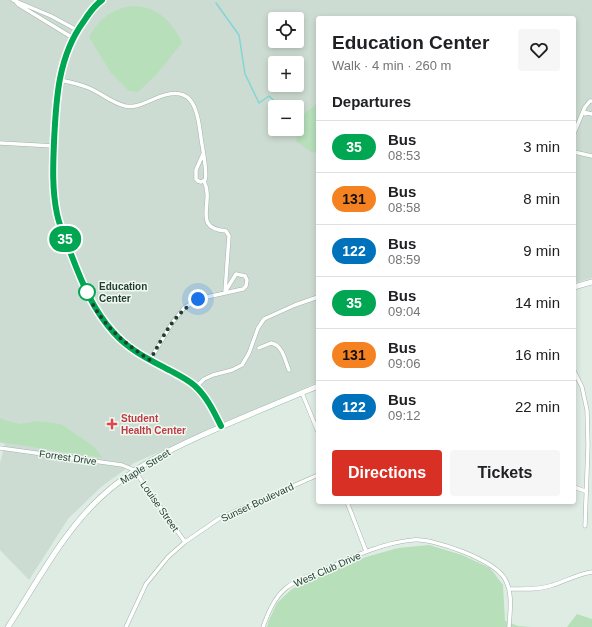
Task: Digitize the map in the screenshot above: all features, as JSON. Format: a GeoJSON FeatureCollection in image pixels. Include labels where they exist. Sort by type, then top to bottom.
{"type":"FeatureCollection","features":[{"type":"Feature","properties":{"kind":"street"},"geometry":{"type":"LineString","coordinates":[[14,0],[51,16],[77,30]]}},
{"type":"Feature","properties":{"kind":"street"},"geometry":{"type":"LineString","coordinates":[[14,0],[19,5],[73,38]]}},
{"type":"Feature","properties":{"kind":"street"},"geometry":{"type":"LineString","coordinates":[[102,0],[93,8],[77,30],[68,49],[59,80],[53,177],[57,216],[62,233],[93,306],[115,334],[133,350],[186,379],[196,387],[208,401],[221,426]]}},
{"type":"Feature","properties":{"kind":"street"},"geometry":{"type":"LineString","coordinates":[[59,80],[86,86],[125,106],[141,104],[160,96],[173,93],[186,95],[192,102],[198,122],[202,154],[207,170],[206,178],[204,180],[208,194],[206,219],[209,226],[215,230],[226,231],[229,236],[225,292]]}},
{"type":"Feature","properties":{"kind":"street"},"geometry":{"type":"LineString","coordinates":[[576,128],[587,104],[592,100]]}},
{"type":"Feature","properties":{"kind":"street"},"geometry":{"type":"LineString","coordinates":[[583,112],[592,114]]}},
{"type":"Feature","properties":{"kind":"street"},"geometry":{"type":"LineString","coordinates":[[0,143],[54,146]]}},
{"type":"Feature","properties":{"kind":"street"},"geometry":{"type":"LineString","coordinates":[[576,152],[592,156]]}},
{"type":"Feature","properties":{"kind":"street"},"geometry":{"type":"LineString","coordinates":[[202,154],[196,170],[196,179],[201,182],[204,180]]}},
{"type":"Feature","properties":{"kind":"street"},"geometry":{"type":"LineString","coordinates":[[150,360],[172,323],[184,308],[198,299],[242,289],[246,286],[247,280],[245,276],[236,274],[225,292]]}},
{"type":"Feature","properties":{"kind":"street"},"geometry":{"type":"LineString","coordinates":[[576,286],[592,282]]}},
{"type":"Feature","properties":{"kind":"street"},"geometry":{"type":"LineString","coordinates":[[196,387],[204,379],[232,370],[242,365],[258,328],[264,319],[295,305],[316,298]]}},
{"type":"Feature","properties":{"kind":"street"},"geometry":{"type":"LineString","coordinates":[[259,348],[271,343],[277,345],[283,353],[289,370]]}},
{"type":"Feature","properties":{"kind":"street"},"geometry":{"type":"LineString","coordinates":[[576,375],[582,387],[587,410],[588,445],[585,491],[585,526]]}},
{"type":"Feature","properties":{"kind":"street","name":"Maple Street"},"geometry":{"type":"LineString","coordinates":[[8,627],[56,552],[83,516],[100,497],[134,470],[160,455],[221,426],[316,387]]}},
{"type":"Feature","properties":{"kind":"street"},"geometry":{"type":"LineString","coordinates":[[302,393],[316,427]]}},
{"type":"Feature","properties":{"kind":"street","name":"Forrest Drive"},"geometry":{"type":"LineString","coordinates":[[0,448],[122,465],[134,470]]}},
{"type":"Feature","properties":{"kind":"street","name":"Louise Street"},"geometry":{"type":"LineString","coordinates":[[134,470],[186,542]]}},
{"type":"Feature","properties":{"kind":"street","name":"Sunset Boulevard"},"geometry":{"type":"LineString","coordinates":[[126,627],[146,584],[168,557],[186,542],[220,518],[316,476]]}},
{"type":"Feature","properties":{"kind":"street"},"geometry":{"type":"LineString","coordinates":[[576,488],[585,491]]}},
{"type":"Feature","properties":{"kind":"street"},"geometry":{"type":"LineString","coordinates":[[348,504],[366,551]]}},
{"type":"Feature","properties":{"kind":"street","name":"West Club Drive"},"geometry":{"type":"LineString","coordinates":[[263,627],[273,602],[286,588],[301,579],[366,551],[398,542],[414,540],[441,544],[469,553],[485,562],[505,579],[508,589]]}},
{"type":"Feature","properties":{"kind":"street"},"geometry":{"type":"LineString","coordinates":[[509,627],[510,603],[508,589],[527,589],[552,586],[570,578],[592,572]]}},
{"type":"Feature","properties":{"kind":"shaded area"},"geometry":{"type":"Polygon","coordinates":[[[0,0],[592,0],[592,278],[576,282],[576,16],[316,16],[316,383],[134,463],[101,487],[68,519],[29,580],[0,550],[0,463],[5,444],[0,443],[0,0]]]}},
{"type":"Feature","properties":{"kind":"green space"},"geometry":{"type":"Polygon","coordinates":[[[132,6],[149,9],[163,17],[174,28],[182,43],[156,75],[138,92],[129,91],[111,73],[89,37],[101,20],[106,16],[125,7],[132,6]]]}},
{"type":"Feature","properties":{"kind":"green space"},"geometry":{"type":"Polygon","coordinates":[[[316,105],[316,153],[311,152],[296,141],[298,136],[304,136],[305,113],[316,105]]]}},
{"type":"Feature","properties":{"kind":"green space"},"geometry":{"type":"Polygon","coordinates":[[[0,418],[20,424],[37,421],[61,424],[93,446],[103,458],[0,442],[0,418]]]}},
{"type":"Feature","properties":{"kind":"green space"},"geometry":{"type":"Polygon","coordinates":[[[429,545],[462,555],[490,568],[503,585],[505,621],[518,626],[532,627],[267,627],[277,603],[292,589],[366,557],[398,548],[429,545]]]}},
{"type":"Feature","properties":{"kind":"green space"},"geometry":{"type":"Polygon","coordinates":[[[577,614],[592,619],[592,627],[567,627],[577,614]]]}},
{"type":"Feature","properties":{"kind":"waterway"},"geometry":{"type":"LineString","coordinates":[[216,3],[239,35],[245,74],[259,103],[269,96],[274,100]]}},
{"type":"Feature","properties":{"kind":"bus line","name":"35"},"geometry":{"type":"LineString","coordinates":[[102,0],[93,8],[77,30],[68,49],[59,80],[53,177],[54,199],[57,216],[62,233],[80,276],[93,306],[101,318],[115,334],[133,350],[186,379],[196,387],[208,401],[221,426]]}},
{"type":"Feature","properties":{"kind":"place","name":"Education Center"},"geometry":{"type":"Point","coordinates":[87,292]}},
{"type":"Feature","properties":{"kind":"place","name":"Student Health Center"},"geometry":{"type":"Point","coordinates":[112,424]}},
{"type":"Feature","properties":{"kind":"route"},"geometry":{"type":"LineString","coordinates":[[87,292],[93,306],[101,318],[115,334],[133,350],[150,360],[172,323],[184,308],[198,299]]}}]}
